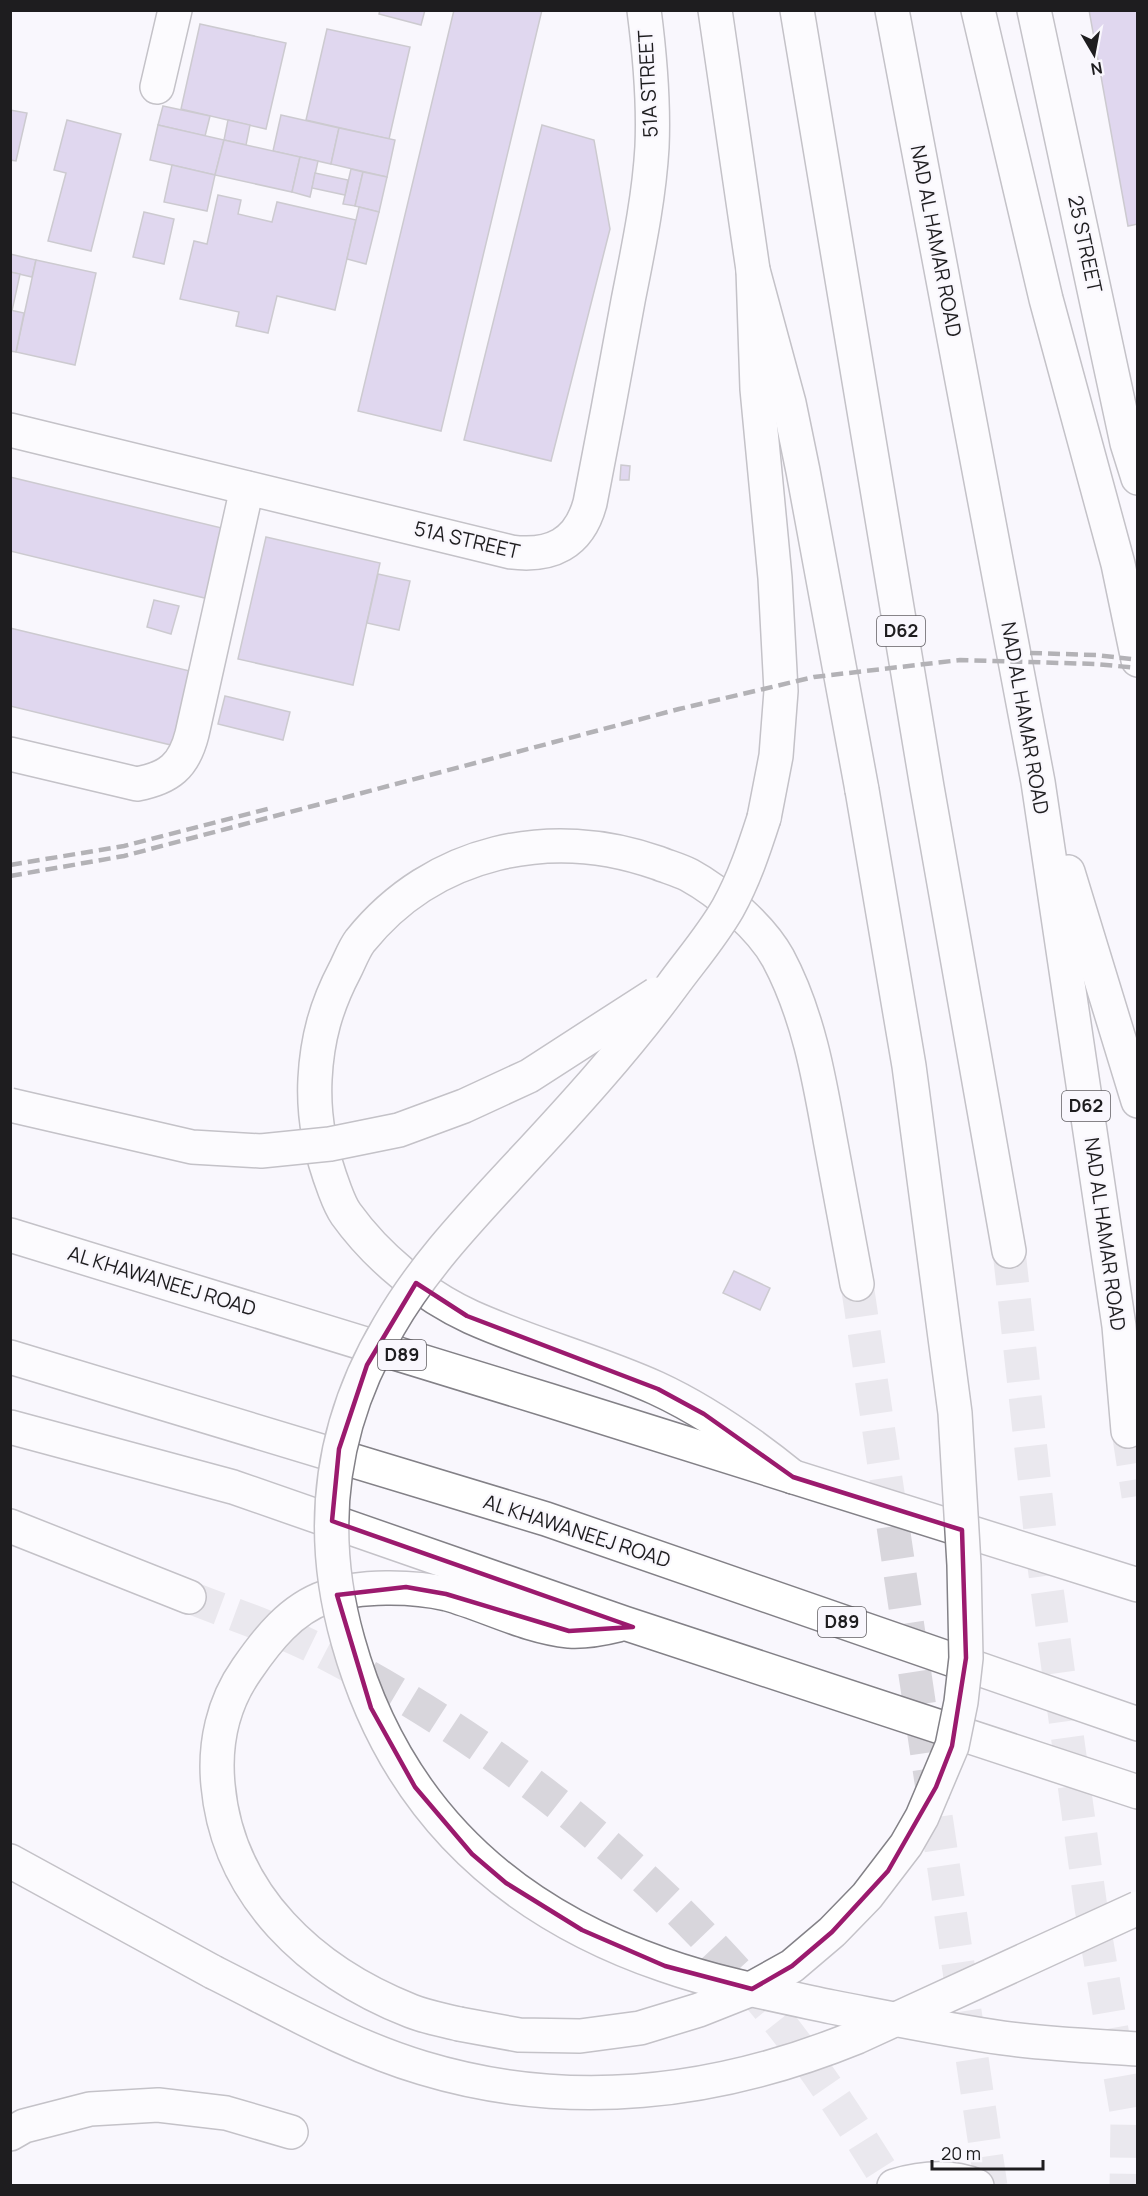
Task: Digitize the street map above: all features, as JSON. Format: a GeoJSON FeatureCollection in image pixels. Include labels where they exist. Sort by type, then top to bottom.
{"type":"FeatureCollection","features":[{"type":"Feature","properties":{"kind":"main road"},"geometry":{"type":"LineString","coordinates":[[157,87],[175,10]]}},
{"type":"Feature","properties":{"kind":"main road","name":"51A STREET"},"geometry":{"type":"LineString","coordinates":[[10,430],[511,552],[532,555],[554,549],[572,537],[586,519],[641,238],[652,146],[650,54],[644,10]]}},
{"type":"Feature","properties":{"kind":"main road"},"geometry":{"type":"LineString","coordinates":[[624,1623],[595,1630],[569,1630],[543,1626],[446,1594],[406,1587],[366,1590],[325,1597],[290,1617],[261,1648],[237,1682],[222,1720],[216,1761],[220,1803],[229,1842],[251,1886],[277,1922],[301,1946],[331,1968],[367,1990],[412,2011],[459,2024],[519,2035],[580,2036],[640,2028],[699,2010],[737,1995],[792,1966],[832,1932],[867,1896],[906,1845],[936,1787],[951,1746],[961,1702],[966,1658],[964,1565],[955,1413],[909,1066],[862,790],[803,471],[783,381],[753,270],[715,10]]}},
{"type":"Feature","properties":{"kind":"main road","name":"D62"},"geometry":{"type":"LineString","coordinates":[[797,10],[929,798],[1009,1251]]}},
{"type":"Feature","properties":{"kind":"main road","name":"NAD AL HAMAR ROAD"},"geometry":{"type":"LineString","coordinates":[[892,10],[1038,782],[1119,1326],[1128,1431]]}},
{"type":"Feature","properties":{"kind":"main road"},"geometry":{"type":"LineString","coordinates":[[978,10],[1046,299],[1118,564],[1137,660]]}},
{"type":"Feature","properties":{"kind":"main road","name":"25 STREET"},"geometry":{"type":"LineString","coordinates":[[1034,10],[1127,443],[1137,478]]}},
{"type":"Feature","properties":{"kind":"main road"},"geometry":{"type":"LineString","coordinates":[[753,270],[756,389],[775,578],[781,691],[776,756],[764,819],[749,863],[729,905],[705,945],[647,1020],[583,1095],[438,1253],[394,1317],[367,1365],[351,1406],[339,1449],[332,1492],[331,1536],[334,1581],[343,1623],[355,1667],[371,1708],[391,1749],[414,1787],[441,1822],[472,1854],[506,1883],[543,1908],[582,1930],[665,1966],[796,2000],[1004,2038],[1137,2049]]}},
{"type":"Feature","properties":{"kind":"main road"},"geometry":{"type":"LineString","coordinates":[[10,754],[137,784],[160,778],[180,764],[188,750],[192,734],[247,488]]}},
{"type":"Feature","properties":{"kind":"main road"},"geometry":{"type":"LineString","coordinates":[[1038,782],[1087,932],[1137,1101]]}},
{"type":"Feature","properties":{"kind":"main road"},"geometry":{"type":"LineString","coordinates":[[793,1477],[756,1447],[704,1414],[658,1389],[467,1316],[421,1287],[379,1252],[343,1211],[322,1159],[314,1103],[317,1047],[333,993],[359,942],[401,900],[436,878],[453,868],[510,849],[570,844],[630,853],[687,874],[737,908],[776,954],[801,1009],[817,1068],[857,1284]]}},
{"type":"Feature","properties":{"kind":"main road"},"geometry":{"type":"LineString","coordinates":[[10,1105],[192,1147],[261,1151],[330,1144],[399,1130],[464,1106],[529,1076],[675,982]]}},
{"type":"Feature","properties":{"kind":"main road","name":"AL KHAWANEEJ ROAD"},"geometry":{"type":"LineString","coordinates":[[10,1235],[1137,1585]]}},
{"type":"Feature","properties":{"kind":"main road","name":"AL KHAWANEEJ ROAD"},"geometry":{"type":"LineString","coordinates":[[10,1357],[546,1519],[1137,1724]]}},
{"type":"Feature","properties":{"kind":"main road"},"geometry":{"type":"LineString","coordinates":[[10,1427],[233,1487],[624,1623],[1137,1792]]}},
{"type":"Feature","properties":{"kind":"main road"},"geometry":{"type":"LineString","coordinates":[[10,1526],[189,1597]]}},
{"type":"Feature","properties":{"kind":"main road"},"geometry":{"type":"LineString","coordinates":[[10,1862],[213,1972],[376,2052],[422,2068],[468,2080],[516,2088],[568,2092],[621,2092],[673,2088],[725,2080],[814,2054],[857,2037],[1137,1908]]}},
{"type":"Feature","properties":{"kind":"main road"},"geometry":{"type":"LineString","coordinates":[[10,2134],[24,2126],[90,2109],[158,2105],[226,2113],[291,2132]]}},
{"type":"Feature","properties":{"kind":"main road"},"geometry":{"type":"LineString","coordinates":[[894,2186],[930,2179],[949,2179],[977,2186]]}},
{"type":"Feature","properties":{"kind":"highlighted area"},"geometry":{"type":"Polygon","coordinates":[[[416,1283],[467,1316],[658,1389],[704,1414],[793,1477],[962,1530],[966,1658],[952,1746],[936,1787],[888,1871],[832,1932],[792,1966],[752,1989],[665,1966],[582,1930],[506,1883],[472,1854],[415,1787],[371,1708],[337,1595],[406,1587],[446,1594],[569,1631],[633,1627],[332,1521],[339,1449],[367,1365],[416,1283]]]}},
{"type":"Feature","properties":{"kind":"building"},"geometry":{"type":"Polygon","coordinates":[[[380,10],[425,10],[421,25],[379,14],[380,10]]]}},
{"type":"Feature","properties":{"kind":"building"},"geometry":{"type":"Polygon","coordinates":[[[454,10],[542,10],[441,431],[358,411],[454,10]]]}},
{"type":"Feature","properties":{"kind":"building"},"geometry":{"type":"Polygon","coordinates":[[[1089,10],[1138,10],[1138,224],[1128,226],[1089,10]]]}},
{"type":"Feature","properties":{"kind":"building"},"geometry":{"type":"Polygon","coordinates":[[[200,24],[286,43],[266,129],[181,109],[200,24]]]}},
{"type":"Feature","properties":{"kind":"building"},"geometry":{"type":"Polygon","coordinates":[[[327,29],[410,47],[389,139],[306,120],[327,29]]]}},
{"type":"Feature","properties":{"kind":"building"},"geometry":{"type":"Polygon","coordinates":[[[163,106],[210,116],[205,136],[158,125],[163,106]]]}},
{"type":"Feature","properties":{"kind":"building"},"geometry":{"type":"Polygon","coordinates":[[[10,110],[27,113],[16,161],[10,160],[10,110]]]}},
{"type":"Feature","properties":{"kind":"building"},"geometry":{"type":"Polygon","coordinates":[[[281,115],[339,128],[331,164],[273,151],[281,115]]]}},
{"type":"Feature","properties":{"kind":"building"},"geometry":{"type":"Polygon","coordinates":[[[67,120],[121,134],[91,251],[48,241],[66,173],[54,170],[67,120]]]}},
{"type":"Feature","properties":{"kind":"building"},"geometry":{"type":"Polygon","coordinates":[[[228,120],[250,125],[246,145],[224,140],[228,120]]]}},
{"type":"Feature","properties":{"kind":"building"},"geometry":{"type":"Polygon","coordinates":[[[158,125],[224,140],[215,175],[150,160],[158,125]]]}},
{"type":"Feature","properties":{"kind":"building"},"geometry":{"type":"Polygon","coordinates":[[[542,125],[594,140],[610,229],[551,461],[464,440],[542,125]]]}},
{"type":"Feature","properties":{"kind":"building"},"geometry":{"type":"Polygon","coordinates":[[[339,128],[395,140],[387,177],[331,164],[339,128]]]}},
{"type":"Feature","properties":{"kind":"building"},"geometry":{"type":"Polygon","coordinates":[[[224,140],[300,157],[292,192],[215,175],[224,140]]]}},
{"type":"Feature","properties":{"kind":"building"},"geometry":{"type":"Polygon","coordinates":[[[300,157],[318,161],[310,197],[292,192],[300,157]]]}},
{"type":"Feature","properties":{"kind":"building"},"geometry":{"type":"Polygon","coordinates":[[[172,165],[215,175],[207,211],[164,202],[172,165]]]}},
{"type":"Feature","properties":{"kind":"building"},"geometry":{"type":"Polygon","coordinates":[[[351,169],[363,172],[355,206],[343,204],[351,169]]]}},
{"type":"Feature","properties":{"kind":"building"},"geometry":{"type":"Polygon","coordinates":[[[363,172],[387,177],[379,212],[355,206],[363,172]]]}},
{"type":"Feature","properties":{"kind":"building"},"geometry":{"type":"Polygon","coordinates":[[[315,173],[348,180],[345,195],[312,188],[315,173]]]}},
{"type":"Feature","properties":{"kind":"building"},"geometry":{"type":"Polygon","coordinates":[[[218,195],[241,200],[238,214],[272,222],[277,202],[356,220],[335,310],[277,296],[268,333],[236,326],[239,312],[180,299],[194,241],[207,244],[218,195]]]}},
{"type":"Feature","properties":{"kind":"building"},"geometry":{"type":"Polygon","coordinates":[[[359,207],[379,212],[366,264],[347,259],[359,207]]]}},
{"type":"Feature","properties":{"kind":"building"},"geometry":{"type":"Polygon","coordinates":[[[144,212],[174,219],[164,264],[133,257],[144,212]]]}},
{"type":"Feature","properties":{"kind":"building"},"geometry":{"type":"Polygon","coordinates":[[[10,254],[36,260],[32,277],[10,272],[10,254]]]}},
{"type":"Feature","properties":{"kind":"building"},"geometry":{"type":"Polygon","coordinates":[[[36,260],[96,273],[75,365],[16,352],[36,260]]]}},
{"type":"Feature","properties":{"kind":"building"},"geometry":{"type":"Polygon","coordinates":[[[10,272],[20,274],[12,311],[10,310],[10,272]]]}},
{"type":"Feature","properties":{"kind":"building"},"geometry":{"type":"Polygon","coordinates":[[[10,310],[24,313],[16,352],[10,351],[10,310]]]}},
{"type":"Feature","properties":{"kind":"building"},"geometry":{"type":"Polygon","coordinates":[[[621,465],[630,466],[629,480],[620,480],[621,465]]]}},
{"type":"Feature","properties":{"kind":"building"},"geometry":{"type":"Polygon","coordinates":[[[10,477],[230,530],[213,600],[10,551],[10,477]]]}},
{"type":"Feature","properties":{"kind":"building"},"geometry":{"type":"Polygon","coordinates":[[[266,537],[380,563],[353,685],[238,659],[266,537]]]}},
{"type":"Feature","properties":{"kind":"building"},"geometry":{"type":"Polygon","coordinates":[[[378,574],[410,581],[399,630],[367,623],[378,574]]]}},
{"type":"Feature","properties":{"kind":"building"},"geometry":{"type":"Polygon","coordinates":[[[154,600],[179,606],[171,634],[147,627],[154,600]]]}},
{"type":"Feature","properties":{"kind":"building"},"geometry":{"type":"Polygon","coordinates":[[[10,628],[194,672],[175,746],[10,706],[10,628]]]}},
{"type":"Feature","properties":{"kind":"building"},"geometry":{"type":"Polygon","coordinates":[[[225,696],[290,712],[283,740],[218,724],[225,696]]]}},
{"type":"Feature","properties":{"kind":"building"},"geometry":{"type":"Polygon","coordinates":[[[734,1271],[770,1288],[760,1310],[723,1293],[734,1271]]]}},
{"type":"Feature","properties":{"kind":"tunnel"},"geometry":{"type":"LineString","coordinates":[[1009,1251],[1044,1567],[1091,1908],[1127,2117],[1126,2186]]}},
{"type":"Feature","properties":{"kind":"tunnel"},"geometry":{"type":"LineString","coordinates":[[857,1284],[991,2186]]}},
{"type":"Feature","properties":{"kind":"tunnel"},"geometry":{"type":"LineString","coordinates":[[1128,1431],[1138,1496]]}},
{"type":"Feature","properties":{"kind":"tunnel"},"geometry":{"type":"LineString","coordinates":[[189,1597],[296,1639],[371,1678],[487,1752],[543,1792],[596,1836],[697,1930],[765,2004],[822,2080],[891,2186]]}},
{"type":"Feature","properties":{"kind":"railway"},"geometry":{"type":"LineString","coordinates":[[1030,653],[1096,655],[1131,659]]}},
{"type":"Feature","properties":{"kind":"railway"},"geometry":{"type":"LineString","coordinates":[[10,876],[124,856],[679,709],[814,677],[960,660],[1096,664],[1138,668]]}},
{"type":"Feature","properties":{"kind":"railway"},"geometry":{"type":"LineString","coordinates":[[10,865],[124,846],[271,808]]}}]}
